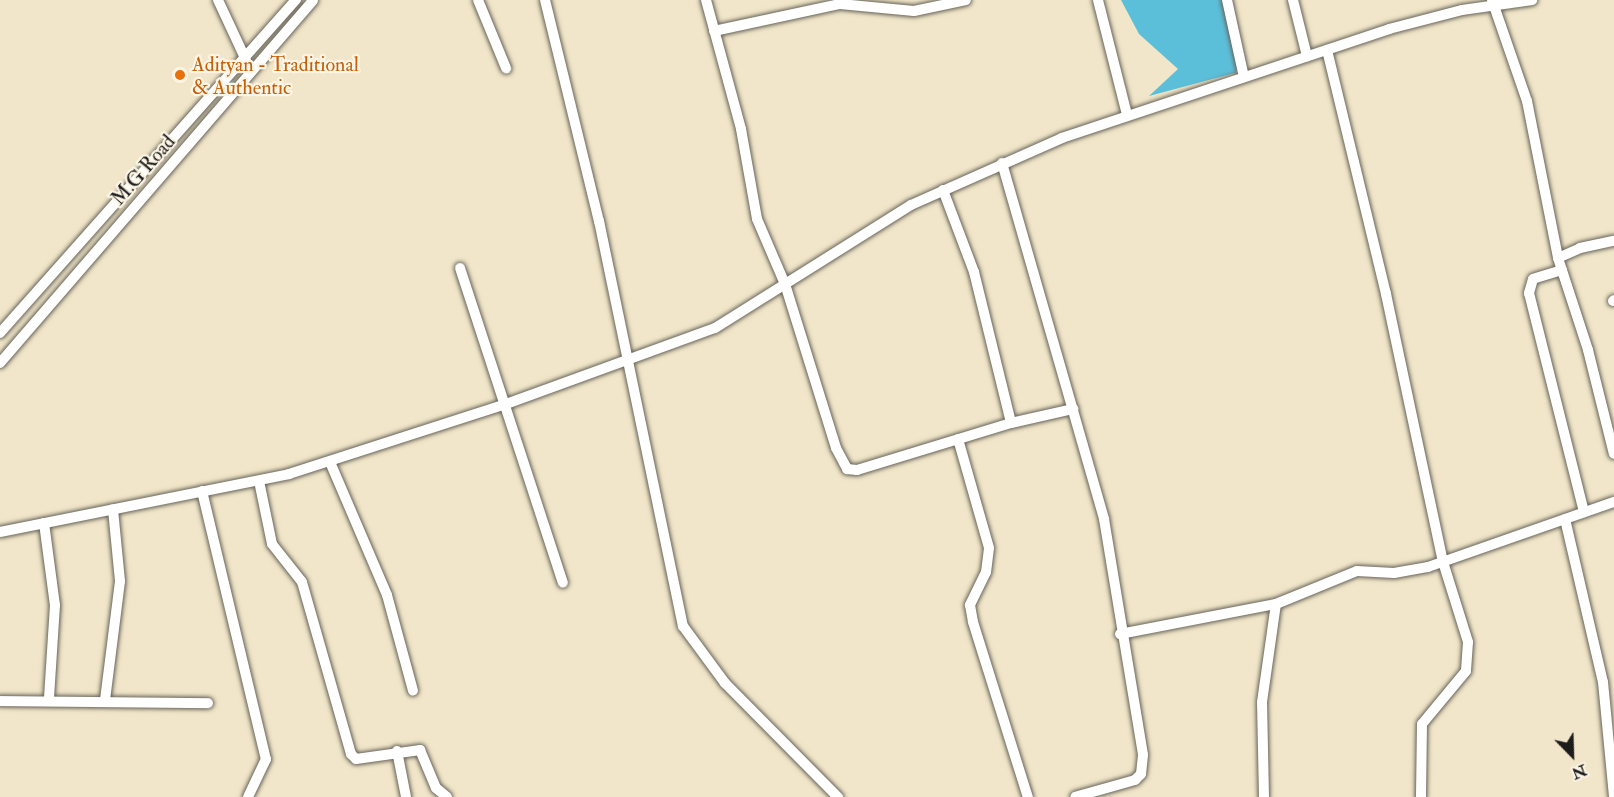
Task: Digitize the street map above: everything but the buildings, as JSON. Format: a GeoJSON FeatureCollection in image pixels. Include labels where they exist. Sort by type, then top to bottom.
{"type":"FeatureCollection","features":[{"type":"Feature","properties":{"kind":"street"},"geometry":{"type":"LineString","coordinates":[[218,0],[246,60]]}},
{"type":"Feature","properties":{"kind":"street","name":"M.G Road"},"geometry":{"type":"LineString","coordinates":[[0,363],[313,0]]}},
{"type":"Feature","properties":{"kind":"street"},"geometry":{"type":"LineString","coordinates":[[478,0],[506,68]]}},
{"type":"Feature","properties":{"kind":"street"},"geometry":{"type":"LineString","coordinates":[[545,0],[599,221],[683,626],[724,683],[838,797]]}},
{"type":"Feature","properties":{"kind":"street"},"geometry":{"type":"LineString","coordinates":[[706,0],[741,129],[757,219],[785,284],[836,448],[847,469],[856,470],[1011,423],[1073,409]]}},
{"type":"Feature","properties":{"kind":"street"},"geometry":{"type":"LineString","coordinates":[[714,31],[840,4],[866,2],[918,5],[966,0]]}},
{"type":"Feature","properties":{"kind":"street"},"geometry":{"type":"LineString","coordinates":[[1098,0],[1127,115]]}},
{"type":"Feature","properties":{"kind":"street"},"geometry":{"type":"LineString","coordinates":[[1227,0],[1244,77]]}},
{"type":"Feature","properties":{"kind":"street"},"geometry":{"type":"LineString","coordinates":[[1293,0],[1307,56]]}},
{"type":"Feature","properties":{"kind":"street"},"geometry":{"type":"LineString","coordinates":[[0,532],[259,481],[330,462],[506,404],[715,328],[890,217],[1002,163],[1127,115],[1389,29],[1493,2],[1532,0]]}},
{"type":"Feature","properties":{"kind":"street","name":"M.G Road"},"geometry":{"type":"LineString","coordinates":[[0,333],[246,60],[292,2]]}},
{"type":"Feature","properties":{"kind":"street"},"geometry":{"type":"LineString","coordinates":[[1493,2],[1527,101],[1558,258],[1614,454]]}},
{"type":"Feature","properties":{"kind":"street"},"geometry":{"type":"LineString","coordinates":[[1327,50],[1386,294],[1443,562],[1462,622],[1469,659],[1460,682],[1438,701],[1422,724],[1421,797]]}},
{"type":"Feature","properties":{"kind":"street"},"geometry":{"type":"LineString","coordinates":[[1002,163],[1104,519],[1120,634],[1143,755],[1141,774],[1123,785],[1075,797]]}},
{"type":"Feature","properties":{"kind":"street"},"geometry":{"type":"LineString","coordinates":[[943,190],[974,272],[1011,423]]}},
{"type":"Feature","properties":{"kind":"street"},"geometry":{"type":"LineString","coordinates":[[1558,258],[1580,248],[1614,241]]}},
{"type":"Feature","properties":{"kind":"street"},"geometry":{"type":"LineString","coordinates":[[460,268],[563,583]]}},
{"type":"Feature","properties":{"kind":"street"},"geometry":{"type":"LineString","coordinates":[[1562,270],[1533,279],[1529,293],[1584,512]]}},
{"type":"Feature","properties":{"kind":"street"},"geometry":{"type":"LineString","coordinates":[[958,439],[989,548],[986,572],[970,605],[973,622],[1028,797]]}},
{"type":"Feature","properties":{"kind":"street"},"geometry":{"type":"LineString","coordinates":[[330,462],[387,595],[413,691]]}},
{"type":"Feature","properties":{"kind":"street"},"geometry":{"type":"LineString","coordinates":[[259,481],[272,544],[302,582],[351,754],[356,759],[397,751],[420,750],[436,788],[447,797]]}},
{"type":"Feature","properties":{"kind":"street"},"geometry":{"type":"LineString","coordinates":[[202,492],[266,759],[248,797]]}},
{"type":"Feature","properties":{"kind":"street"},"geometry":{"type":"LineString","coordinates":[[1120,634],[1276,604],[1344,574],[1409,572],[1614,502]]}},
{"type":"Feature","properties":{"kind":"street"},"geometry":{"type":"LineString","coordinates":[[105,700],[120,581],[113,509]]}},
{"type":"Feature","properties":{"kind":"street"},"geometry":{"type":"LineString","coordinates":[[1565,519],[1603,682],[1614,797]]}},
{"type":"Feature","properties":{"kind":"street"},"geometry":{"type":"LineString","coordinates":[[44,523],[56,605],[49,699]]}},
{"type":"Feature","properties":{"kind":"street"},"geometry":{"type":"LineString","coordinates":[[1264,797],[1262,702],[1276,604]]}},
{"type":"Feature","properties":{"kind":"street"},"geometry":{"type":"LineString","coordinates":[[0,701],[49,699],[208,703]]}},
{"type":"Feature","properties":{"kind":"street"},"geometry":{"type":"LineString","coordinates":[[397,751],[406,797]]}},
{"type":"Feature","properties":{"kind":"water"},"geometry":{"type":"Polygon","coordinates":[[[1121,0],[1224,0],[1238,67],[1235,73],[1149,96],[1178,69],[1139,34],[1121,0]]]}},
{"type":"Feature","properties":{"kind":"place","name":"Adityan - Traditional & Authentic"},"geometry":{"type":"Point","coordinates":[180,75]}}]}
